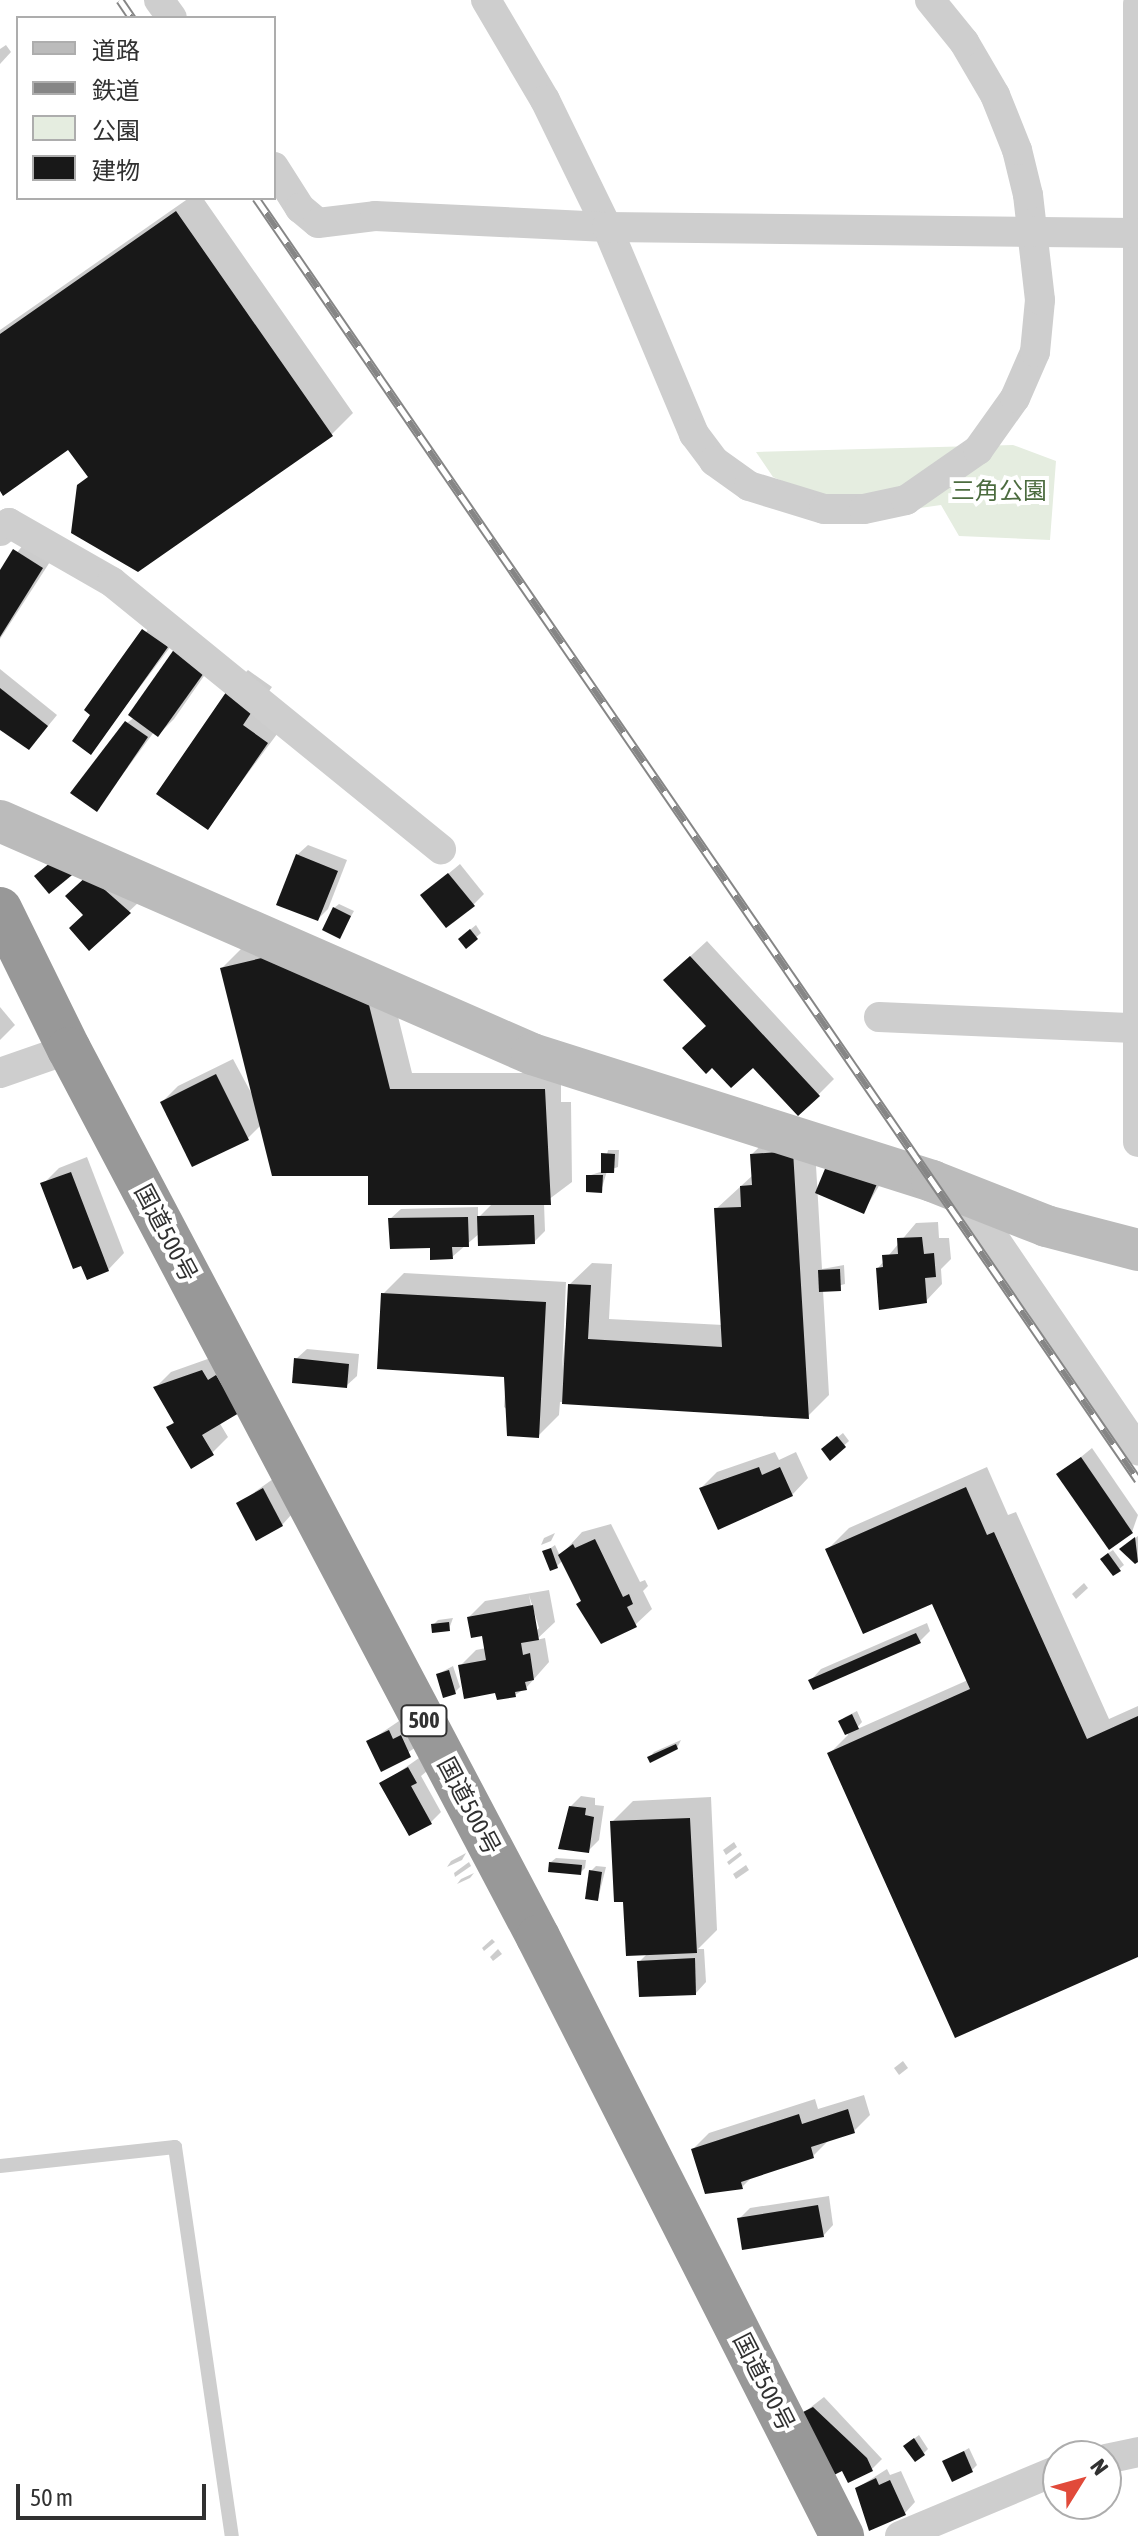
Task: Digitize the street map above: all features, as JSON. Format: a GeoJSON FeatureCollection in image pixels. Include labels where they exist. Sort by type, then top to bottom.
{"type":"FeatureCollection","features":[{"type":"Feature","properties":{"kind":"highway","name":"国道500号"},"geometry":{"type":"LineString","coordinates":[[0,909],[69,1049],[538,1937],[842,2536]]}},
{"type":"Feature","properties":{"kind":"street"},"geometry":{"type":"LineString","coordinates":[[486,0],[545,100],[607,227],[675,399],[714,461],[749,486],[824,509],[864,509],[906,500],[978,450],[1015,398],[1035,352],[1040,300],[1033,231],[1017,150],[995,95],[964,42],[930,0]]}},
{"type":"Feature","properties":{"kind":"street"},"geometry":{"type":"LineString","coordinates":[[1138,4],[1134,1028],[1138,1142]]}},
{"type":"Feature","properties":{"kind":"street"},"geometry":{"type":"LineString","coordinates":[[276,170],[300,208],[318,223],[375,216],[607,227],[1135,233]]}},
{"type":"Feature","properties":{"kind":"street"},"geometry":{"type":"LineString","coordinates":[[0,531],[9,523],[112,582],[441,849]]}},
{"type":"Feature","properties":{"kind":"street"},"geometry":{"type":"LineString","coordinates":[[0,821],[532,1054],[964,1194],[1046,1226],[1138,1250]]}},
{"type":"Feature","properties":{"kind":"street"},"geometry":{"type":"LineString","coordinates":[[879,1017],[1134,1028]]}},
{"type":"Feature","properties":{"kind":"street"},"geometry":{"type":"LineString","coordinates":[[0,1073],[69,1049]]}},
{"type":"Feature","properties":{"kind":"street"},"geometry":{"type":"LineString","coordinates":[[964,1194],[1138,1450]]}},
{"type":"Feature","properties":{"kind":"street"},"geometry":{"type":"LineString","coordinates":[[900,2536],[1042,2477]]}},
{"type":"Feature","properties":{"kind":"lane"},"geometry":{"type":"LineString","coordinates":[[0,2166],[175,2147],[232,2536]]}},
{"type":"Feature","properties":{"kind":"green space","name":"三角公園"},"geometry":{"type":"Polygon","coordinates":[[[1013,445],[1056,461],[1050,540],[959,536],[941,505],[899,511],[810,493],[773,477],[756,452],[1013,445]]]}},
{"type":"Feature","properties":{"kind":"building"},"geometry":{"type":"Polygon","coordinates":[[[176,211],[333,436],[138,572],[71,533],[77,485],[88,477],[68,450],[3,496],[0,491],[0,334],[176,211]]]}},
{"type":"Feature","properties":{"kind":"building"},"geometry":{"type":"Polygon","coordinates":[[[13,549],[43,568],[0,637],[0,570],[13,549]]]}},
{"type":"Feature","properties":{"kind":"building"},"geometry":{"type":"Polygon","coordinates":[[[142,629],[168,647],[91,755],[72,741],[90,715],[84,710],[142,629]]]}},
{"type":"Feature","properties":{"kind":"building"},"geometry":{"type":"Polygon","coordinates":[[[175,648],[206,670],[158,737],[128,715],[175,648]]]}},
{"type":"Feature","properties":{"kind":"building"},"geometry":{"type":"Polygon","coordinates":[[[231,685],[257,704],[243,725],[268,743],[208,830],[156,794],[231,685]]]}},
{"type":"Feature","properties":{"kind":"building"},"geometry":{"type":"Polygon","coordinates":[[[0,688],[48,726],[29,750],[0,730],[0,688]]]}},
{"type":"Feature","properties":{"kind":"building"},"geometry":{"type":"Polygon","coordinates":[[[125,721],[148,737],[97,812],[70,793],[125,721]]]}},
{"type":"Feature","properties":{"kind":"building"},"geometry":{"type":"Polygon","coordinates":[[[62,853],[77,871],[49,894],[34,876],[62,853]]]}},
{"type":"Feature","properties":{"kind":"building"},"geometry":{"type":"Polygon","coordinates":[[[296,854],[338,871],[318,921],[276,905],[296,854]]]}},
{"type":"Feature","properties":{"kind":"building"},"geometry":{"type":"Polygon","coordinates":[[[448,873],[475,906],[446,928],[420,895],[448,873]]]}},
{"type":"Feature","properties":{"kind":"building"},"geometry":{"type":"Polygon","coordinates":[[[88,875],[131,913],[89,951],[69,928],[83,915],[65,896],[88,875]]]}},
{"type":"Feature","properties":{"kind":"building"},"geometry":{"type":"Polygon","coordinates":[[[333,907],[351,916],[340,939],[322,930],[333,907]]]}},
{"type":"Feature","properties":{"kind":"building"},"geometry":{"type":"Polygon","coordinates":[[[470,929],[478,939],[466,949],[458,939],[470,929]]]}},
{"type":"Feature","properties":{"kind":"building"},"geometry":{"type":"Polygon","coordinates":[[[690,956],[820,1096],[798,1116],[753,1068],[731,1088],[712,1068],[706,1074],[682,1048],[706,1026],[663,980],[690,956]]]}},
{"type":"Feature","properties":{"kind":"building"},"geometry":{"type":"Polygon","coordinates":[[[266,957],[365,989],[390,1089],[545,1089],[551,1205],[368,1205],[368,1176],[272,1176],[220,968],[266,957]]]}},
{"type":"Feature","properties":{"kind":"building"},"geometry":{"type":"Polygon","coordinates":[[[216,1074],[249,1140],[192,1167],[160,1102],[216,1074]]]}},
{"type":"Feature","properties":{"kind":"building"},"geometry":{"type":"Polygon","coordinates":[[[793,1151],[809,1419],[562,1404],[568,1284],[591,1285],[588,1339],[722,1347],[714,1208],[741,1207],[740,1186],[752,1185],[750,1154],[793,1151]]]}},
{"type":"Feature","properties":{"kind":"building"},"geometry":{"type":"Polygon","coordinates":[[[601,1153],[615,1154],[614,1173],[601,1173],[601,1153]]]}},
{"type":"Feature","properties":{"kind":"building"},"geometry":{"type":"Polygon","coordinates":[[[827,1164],[877,1184],[864,1214],[815,1193],[827,1164]]]}},
{"type":"Feature","properties":{"kind":"building"},"geometry":{"type":"Polygon","coordinates":[[[71,1172],[109,1271],[87,1280],[81,1266],[73,1269],[40,1183],[71,1172]]]}},
{"type":"Feature","properties":{"kind":"building"},"geometry":{"type":"Polygon","coordinates":[[[586,1175],[603,1175],[602,1193],[586,1192],[586,1175]]]}},
{"type":"Feature","properties":{"kind":"building"},"geometry":{"type":"Polygon","coordinates":[[[534,1215],[535,1244],[478,1246],[477,1216],[534,1215]]]}},
{"type":"Feature","properties":{"kind":"building"},"geometry":{"type":"Polygon","coordinates":[[[468,1217],[469,1247],[452,1247],[453,1259],[430,1260],[430,1248],[390,1249],[388,1218],[468,1217]]]}},
{"type":"Feature","properties":{"kind":"building"},"geometry":{"type":"Polygon","coordinates":[[[922,1237],[924,1254],[934,1253],[936,1277],[925,1278],[927,1303],[879,1310],[876,1268],[883,1267],[882,1255],[898,1254],[897,1238],[922,1237]]]}},
{"type":"Feature","properties":{"kind":"building"},"geometry":{"type":"Polygon","coordinates":[[[840,1269],[841,1291],[819,1292],[818,1270],[840,1269]]]}},
{"type":"Feature","properties":{"kind":"building"},"geometry":{"type":"Polygon","coordinates":[[[381,1293],[546,1302],[539,1438],[507,1436],[504,1377],[377,1369],[381,1293]]]}},
{"type":"Feature","properties":{"kind":"building"},"geometry":{"type":"Polygon","coordinates":[[[294,1358],[349,1364],[347,1388],[292,1383],[294,1358]]]}},
{"type":"Feature","properties":{"kind":"building"},"geometry":{"type":"Polygon","coordinates":[[[202,1370],[208,1380],[216,1375],[239,1413],[202,1435],[214,1455],[191,1469],[166,1427],[174,1423],[153,1387],[202,1370]]]}},
{"type":"Feature","properties":{"kind":"building"},"geometry":{"type":"Polygon","coordinates":[[[837,1436],[846,1447],[830,1461],[821,1449],[837,1436]]]}},
{"type":"Feature","properties":{"kind":"building"},"geometry":{"type":"Polygon","coordinates":[[[1081,1457],[1133,1533],[1109,1550],[1056,1474],[1081,1457]]]}},
{"type":"Feature","properties":{"kind":"building"},"geometry":{"type":"Polygon","coordinates":[[[759,1467],[762,1475],[780,1467],[793,1496],[718,1530],[699,1488],[759,1467]]]}},
{"type":"Feature","properties":{"kind":"building"},"geometry":{"type":"Polygon","coordinates":[[[966,1487],[987,1535],[994,1532],[1087,1739],[1138,1716],[1138,1957],[955,2038],[827,1753],[970,1689],[932,1604],[863,1634],[825,1549],[966,1487]]]}},
{"type":"Feature","properties":{"kind":"building"},"geometry":{"type":"Polygon","coordinates":[[[263,1488],[283,1526],[256,1541],[236,1503],[263,1488]]]}},
{"type":"Feature","properties":{"kind":"building"},"geometry":{"type":"Polygon","coordinates":[[[1135,1537],[1138,1562],[1135,1564],[1119,1549],[1135,1537]]]}},
{"type":"Feature","properties":{"kind":"building"},"geometry":{"type":"Polygon","coordinates":[[[595,1539],[623,1597],[629,1594],[633,1604],[627,1607],[637,1627],[601,1644],[576,1604],[581,1601],[558,1555],[573,1544],[575,1548],[595,1539]]]}},
{"type":"Feature","properties":{"kind":"building"},"geometry":{"type":"Polygon","coordinates":[[[551,1548],[558,1568],[550,1571],[542,1551],[551,1548]]]}},
{"type":"Feature","properties":{"kind":"building"},"geometry":{"type":"Polygon","coordinates":[[[1108,1553],[1121,1571],[1113,1576],[1100,1559],[1108,1553]]]}},
{"type":"Feature","properties":{"kind":"building"},"geometry":{"type":"Polygon","coordinates":[[[533,1605],[539,1640],[521,1643],[523,1655],[530,1653],[534,1680],[525,1682],[527,1690],[515,1692],[516,1697],[497,1700],[495,1693],[464,1699],[458,1665],[486,1660],[482,1636],[471,1638],[467,1617],[533,1605]]]}},
{"type":"Feature","properties":{"kind":"building"},"geometry":{"type":"Polygon","coordinates":[[[449,1622],[450,1631],[432,1633],[431,1624],[449,1622]]]}},
{"type":"Feature","properties":{"kind":"building"},"geometry":{"type":"Polygon","coordinates":[[[916,1633],[921,1643],[813,1690],[808,1680],[916,1633]]]}},
{"type":"Feature","properties":{"kind":"building"},"geometry":{"type":"Polygon","coordinates":[[[449,1670],[456,1694],[443,1698],[436,1674],[449,1670]]]}},
{"type":"Feature","properties":{"kind":"building"},"geometry":{"type":"Polygon","coordinates":[[[852,1714],[859,1729],[845,1735],[838,1721],[852,1714]]]}},
{"type":"Feature","properties":{"kind":"building"},"geometry":{"type":"Polygon","coordinates":[[[389,1730],[393,1739],[401,1735],[411,1757],[381,1772],[366,1741],[389,1730]]]}},
{"type":"Feature","properties":{"kind":"building"},"geometry":{"type":"Polygon","coordinates":[[[676,1744],[678,1749],[650,1763],[647,1757],[676,1744]]]}},
{"type":"Feature","properties":{"kind":"building"},"geometry":{"type":"Polygon","coordinates":[[[408,1767],[417,1783],[411,1786],[432,1824],[409,1836],[379,1783],[408,1767]]]}},
{"type":"Feature","properties":{"kind":"building"},"geometry":{"type":"Polygon","coordinates":[[[569,1806],[586,1808],[585,1815],[594,1817],[589,1853],[558,1849],[569,1806]]]}},
{"type":"Feature","properties":{"kind":"building"},"geometry":{"type":"Polygon","coordinates":[[[690,1818],[697,1953],[626,1956],[623,1902],[614,1902],[610,1821],[690,1818]]]}},
{"type":"Feature","properties":{"kind":"building"},"geometry":{"type":"Polygon","coordinates":[[[549,1862],[582,1865],[581,1875],[548,1872],[549,1862]]]}},
{"type":"Feature","properties":{"kind":"building"},"geometry":{"type":"Polygon","coordinates":[[[589,1870],[602,1872],[598,1901],[585,1899],[589,1870]]]}},
{"type":"Feature","properties":{"kind":"building"},"geometry":{"type":"Polygon","coordinates":[[[695,1958],[696,1995],[639,1997],[637,1961],[695,1958]]]}},
{"type":"Feature","properties":{"kind":"building"},"geometry":{"type":"Polygon","coordinates":[[[848,2109],[855,2133],[811,2147],[814,2158],[741,2182],[743,2189],[705,2194],[691,2149],[799,2114],[802,2124],[848,2109]]]}},
{"type":"Feature","properties":{"kind":"building"},"geometry":{"type":"Polygon","coordinates":[[[818,2205],[824,2237],[742,2250],[737,2218],[818,2205]]]}},
{"type":"Feature","properties":{"kind":"building"},"geometry":{"type":"Polygon","coordinates":[[[813,2407],[867,2458],[873,2471],[848,2483],[842,2471],[832,2476],[799,2414],[813,2407]]]}},
{"type":"Feature","properties":{"kind":"building"},"geometry":{"type":"Polygon","coordinates":[[[914,2438],[925,2455],[915,2462],[903,2446],[914,2438]]]}},
{"type":"Feature","properties":{"kind":"building"},"geometry":{"type":"Polygon","coordinates":[[[964,2451],[973,2472],[952,2482],[942,2461],[964,2451]]]}},
{"type":"Feature","properties":{"kind":"building"},"geometry":{"type":"Polygon","coordinates":[[[876,2478],[879,2485],[890,2480],[906,2515],[869,2531],[855,2488],[876,2478]]]}},
{"type":"Feature","properties":{"kind":"railway"},"geometry":{"type":"LineString","coordinates":[[120,0],[131,16]]}},
{"type":"Feature","properties":{"kind":"railway"},"geometry":{"type":"LineString","coordinates":[[257,200],[1138,1480]]}}]}
